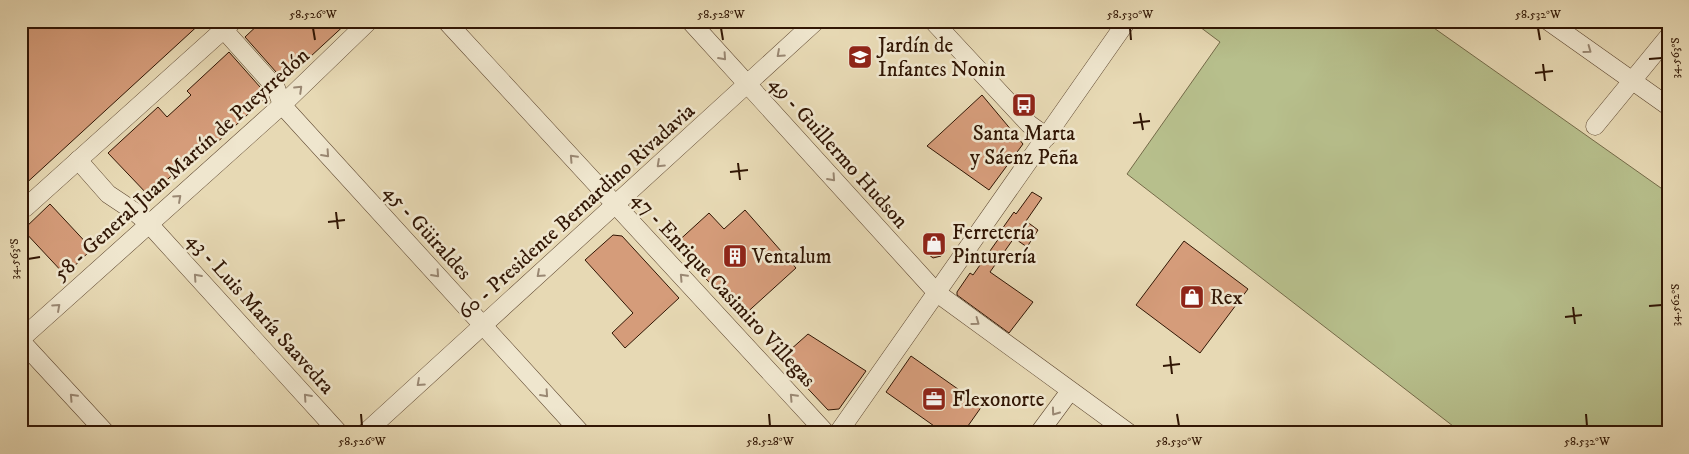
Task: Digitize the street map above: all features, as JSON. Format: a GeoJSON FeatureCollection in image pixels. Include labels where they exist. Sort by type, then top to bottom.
{"type":"FeatureCollection","features":[{"type":"Feature","properties":{"kind":"street","name":"58 - General Juan Martín de Pueyrredón"},"geometry":{"type":"LineString","coordinates":[[21,340],[282,105],[369,21]]}},
{"type":"Feature","properties":{"kind":"street","name":"47 - Enrique Casimiro Villegas"},"geometry":{"type":"LineString","coordinates":[[446,21],[826,433]]}},
{"type":"Feature","properties":{"kind":"street","name":"49 - Guillermo Hudson"},"geometry":{"type":"LineString","coordinates":[[690,21],[937,293],[1129,433]]}},
{"type":"Feature","properties":{"kind":"street","name":"60 - Presidente Bernardino Rivadavia"},"geometry":{"type":"LineString","coordinates":[[365,433],[816,21]]}},
{"type":"Feature","properties":{"kind":"street"},"geometry":{"type":"LineString","coordinates":[[933,21],[1029,124],[1047,137]]}},
{"type":"Feature","properties":{"kind":"street"},"geometry":{"type":"LineString","coordinates":[[838,433],[1127,21]]}},
{"type":"Feature","properties":{"kind":"street"},"geometry":{"type":"LineString","coordinates":[[1548,21],[1668,106]]}},
{"type":"Feature","properties":{"kind":"street","name":"45 - Güiraldes"},"geometry":{"type":"LineString","coordinates":[[224,24],[276,88],[282,105],[581,433]]}},
{"type":"Feature","properties":{"kind":"street"},"geometry":{"type":"LineString","coordinates":[[21,204],[25,208],[224,24]]}},
{"type":"Feature","properties":{"kind":"street"},"geometry":{"type":"LineString","coordinates":[[1595,126],[1668,37]]}},
{"type":"Feature","properties":{"kind":"street","name":"43 - Luis María Saavedra"},"geometry":{"type":"LineString","coordinates":[[78,160],[108,194],[149,224],[340,433]]}},
{"type":"Feature","properties":{"kind":"street"},"geometry":{"type":"LineString","coordinates":[[21,340],[106,433]]}},
{"type":"Feature","properties":{"kind":"street"},"geometry":{"type":"LineString","coordinates":[[1039,433],[1070,390]]}},
{"type":"Feature","properties":{"kind":"green space"},"geometry":{"type":"Polygon","coordinates":[[[1198,21],[1424,21],[1668,193],[1668,433],[1462,433],[1127,174],[1220,42],[1196,24],[1198,21]]]}},
{"type":"Feature","properties":{"kind":"building"},"geometry":{"type":"Polygon","coordinates":[[[21,21],[46,21],[51,27],[57,21],[203,21],[21,188],[21,21]]]}},
{"type":"Feature","properties":{"kind":"building"},"geometry":{"type":"Polygon","coordinates":[[[262,21],[349,21],[284,81],[245,37],[262,21]]]}},
{"type":"Feature","properties":{"kind":"building"},"geometry":{"type":"Polygon","coordinates":[[[229,52],[268,96],[202,156],[198,152],[149,196],[108,153],[158,107],[167,117],[191,95],[187,91],[229,52]]]}},
{"type":"Feature","properties":{"kind":"building"},"geometry":{"type":"Polygon","coordinates":[[[982,95],[1023,144],[989,190],[927,146],[982,95]]]}},
{"type":"Feature","properties":{"kind":"building"},"geometry":{"type":"Polygon","coordinates":[[[1032,192],[1042,198],[1026,221],[1038,230],[1027,247],[1014,238],[990,272],[1033,302],[1009,333],[957,295],[957,292],[970,273],[973,275],[1004,231],[1002,229],[1014,212],[1016,214],[1032,192]]]}},
{"type":"Feature","properties":{"kind":"building"},"geometry":{"type":"Polygon","coordinates":[[[50,204],[92,249],[65,275],[23,230],[50,204]]]}},
{"type":"Feature","properties":{"kind":"building","name":"Ventalum"},"geometry":{"type":"Polygon","coordinates":[[[745,210],[796,268],[742,317],[674,245],[709,213],[724,229],[745,210]]]}},
{"type":"Feature","properties":{"kind":"building"},"geometry":{"type":"Polygon","coordinates":[[[613,235],[622,236],[679,298],[625,348],[612,333],[633,313],[585,260],[613,235]]]}},
{"type":"Feature","properties":{"kind":"building","name":"Ferretería Pinturería"},"geometry":{"type":"Polygon","coordinates":[[[933,239],[946,250],[941,256],[933,258],[923,250],[933,239]]]}},
{"type":"Feature","properties":{"kind":"building","name":"Rex"},"geometry":{"type":"Polygon","coordinates":[[[1184,241],[1248,289],[1200,353],[1136,305],[1184,241]]]}},
{"type":"Feature","properties":{"kind":"building"},"geometry":{"type":"Polygon","coordinates":[[[808,334],[866,371],[839,409],[828,410],[780,359],[808,334]]]}},
{"type":"Feature","properties":{"kind":"building","name":"Flexonorte"},"geometry":{"type":"Polygon","coordinates":[[[911,356],[982,406],[963,433],[944,433],[886,392],[911,356]]]}},
{"type":"Feature","properties":{"kind":"place","name":"Jardín de Infantes Nonin"},"geometry":{"type":"Point","coordinates":[860,57]}},
{"type":"Feature","properties":{"kind":"place","name":"Santa Marta y Sáenz Peña"},"geometry":{"type":"Point","coordinates":[1024,105]}},
{"type":"Feature","properties":{"kind":"place","name":"Ferretería Pinturería"},"geometry":{"type":"Point","coordinates":[934,244]}},
{"type":"Feature","properties":{"kind":"place","name":"Ventalum"},"geometry":{"type":"Point","coordinates":[735,256]}},
{"type":"Feature","properties":{"kind":"place","name":"Rex"},"geometry":{"type":"Point","coordinates":[1192,297]}},
{"type":"Feature","properties":{"kind":"place","name":"Flexonorte"},"geometry":{"type":"Point","coordinates":[934,399]}}]}
